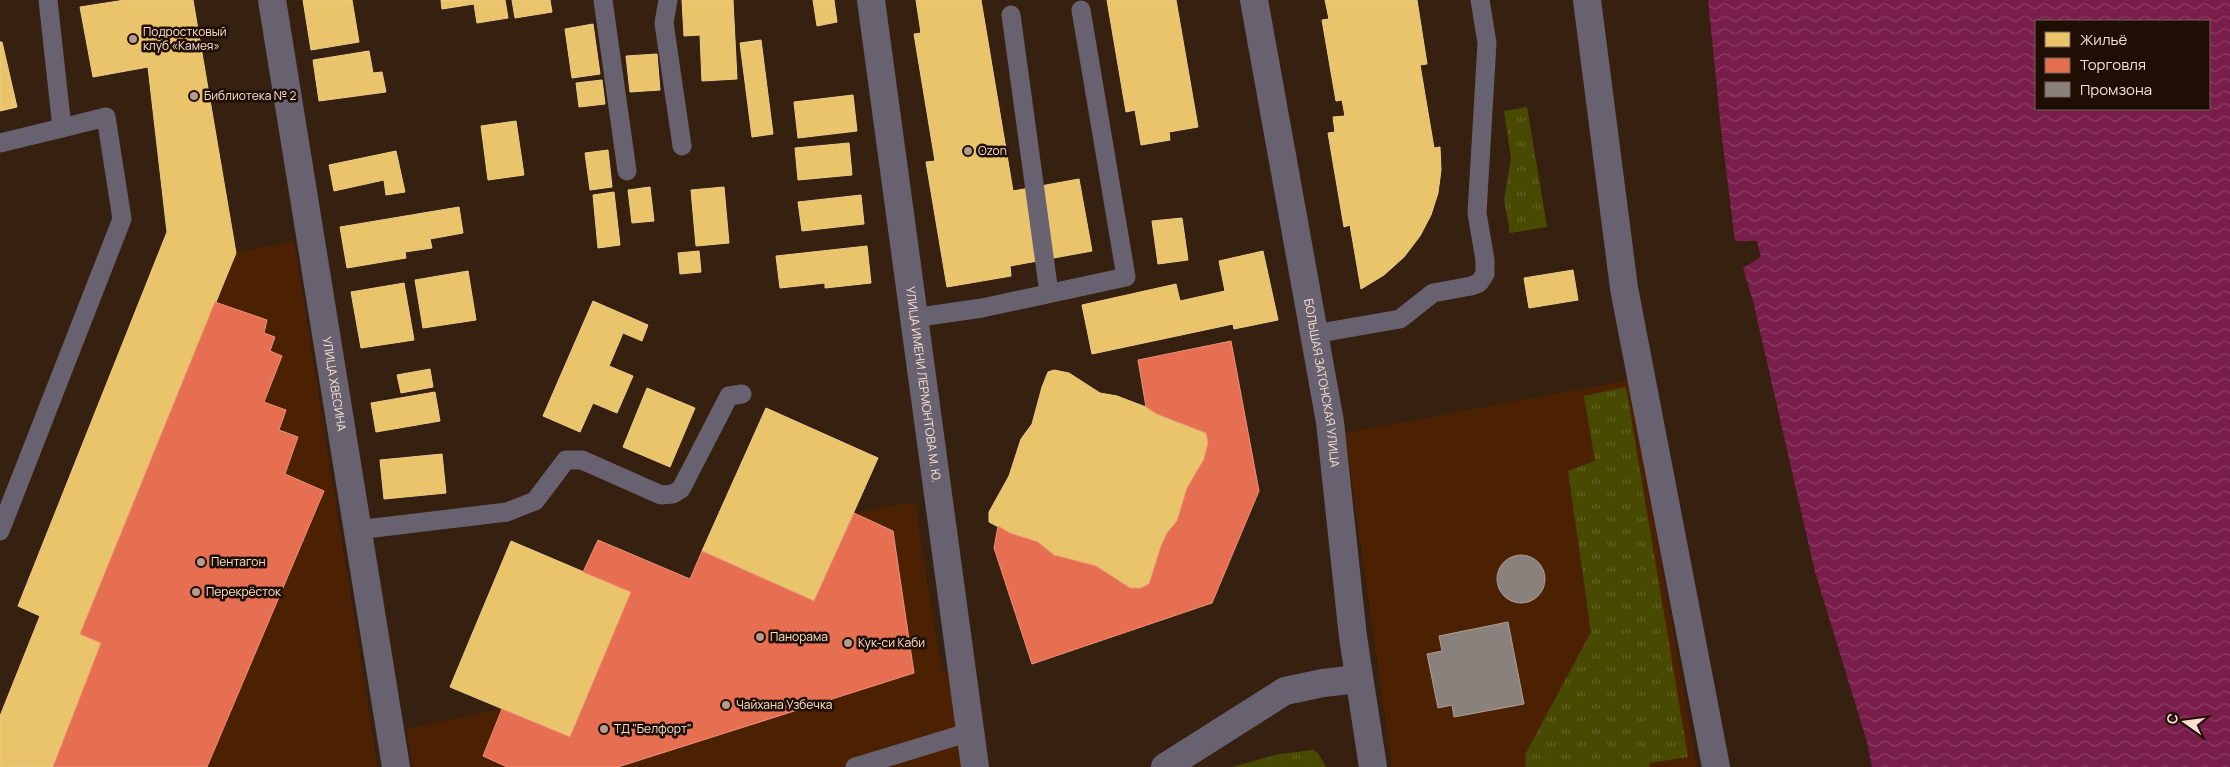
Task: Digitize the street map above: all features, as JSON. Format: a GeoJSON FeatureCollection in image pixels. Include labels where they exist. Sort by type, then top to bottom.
{"type":"FeatureCollection","features":[{"type":"Feature","properties":{"kind":"street","name":"УЛИЦА ХВЕСИНА"},"geometry":{"type":"LineString","coordinates":[[272,0],[396,767]]}},
{"type":"Feature","properties":{"kind":"street","name":"УЛИЦА ИМЕНИ ЛЕРМОНТОВА М. Ю."},"geometry":{"type":"LineString","coordinates":[[870,0],[975,767]]}},
{"type":"Feature","properties":{"kind":"street","name":"БОЛЬШАЯ ЗАТОНСКАЯ УЛИЦА"},"geometry":{"type":"LineString","coordinates":[[1254,0],[1330,422],[1358,680],[1373,767]]}},
{"type":"Feature","properties":{"kind":"street"},"geometry":{"type":"LineString","coordinates":[[1587,0],[1624,288],[1716,767]]}},
{"type":"Feature","properties":{"kind":"street"},"geometry":{"type":"LineString","coordinates":[[1165,767],[1285,691],[1323,683],[1358,680]]}},
{"type":"Feature","properties":{"kind":"lane"},"geometry":{"type":"LineString","coordinates":[[48,0],[62,128]]}},
{"type":"Feature","properties":{"kind":"lane"},"geometry":{"type":"LineString","coordinates":[[603,0],[627,171]]}},
{"type":"Feature","properties":{"kind":"lane"},"geometry":{"type":"LineString","coordinates":[[668,0],[664,23],[682,146]]}},
{"type":"Feature","properties":{"kind":"lane"},"geometry":{"type":"LineString","coordinates":[[1314,334],[1400,319],[1433,293],[1471,286],[1479,283],[1485,274],[1485,260],[1477,213],[1488,43],[1480,0]]}},
{"type":"Feature","properties":{"kind":"lane"},"geometry":{"type":"LineString","coordinates":[[913,318],[982,308],[1126,277],[1081,10]]}},
{"type":"Feature","properties":{"kind":"lane"},"geometry":{"type":"LineString","coordinates":[[1011,15],[1049,293]]}},
{"type":"Feature","properties":{"kind":"lane"},"geometry":{"type":"LineString","coordinates":[[0,143],[106,117],[122,219],[0,531]]}},
{"type":"Feature","properties":{"kind":"lane"},"geometry":{"type":"LineString","coordinates":[[357,530],[507,512],[535,500],[549,485],[566,460],[582,460],[661,495],[673,494],[681,489],[729,396],[742,394]]}},
{"type":"Feature","properties":{"kind":"lane"},"geometry":{"type":"LineString","coordinates":[[855,767],[970,732]]}},
{"type":"Feature","properties":{"kind":"shaded area","name":"Пентагон"},"geometry":{"type":"Polygon","coordinates":[[[294,241],[378,767],[53,767],[215,302],[236,253],[294,241]]]}},
{"type":"Feature","properties":{"kind":"shaded area"},"geometry":{"type":"Polygon","coordinates":[[[1629,380],[1697,767],[1392,767],[1345,433],[1629,380]]]}},
{"type":"Feature","properties":{"kind":"shaded area"},"geometry":{"type":"Polygon","coordinates":[[[915,502],[941,668],[950,676],[962,767],[413,767],[406,729],[502,709],[583,572],[598,540],[690,579],[702,551],[814,601],[854,513],[915,502]]]}},
{"type":"Feature","properties":{"kind":"green space"},"geometry":{"type":"Polygon","coordinates":[[[1527,107],[1547,227],[1510,233],[1504,200],[1511,158],[1504,111],[1527,107]]]}},
{"type":"Feature","properties":{"kind":"green space"},"geometry":{"type":"Polygon","coordinates":[[[1626,387],[1688,757],[1650,763],[1650,767],[1526,767],[1525,755],[1591,632],[1568,471],[1595,461],[1584,396],[1626,387]]]}},
{"type":"Feature","properties":{"kind":"green space"},"geometry":{"type":"Polygon","coordinates":[[[1313,750],[1318,753],[1326,767],[1232,767],[1279,754],[1313,750]]]}},
{"type":"Feature","properties":{"kind":"water"},"geometry":{"type":"Polygon","coordinates":[[[1708,0],[2230,0],[2230,767],[1872,767],[1867,742],[1815,572],[1753,301],[1743,268],[1761,257],[1757,241],[1735,241],[1708,0]]]}},
{"type":"Feature","properties":{"kind":"building: Жильё"},"geometry":{"type":"Polygon","coordinates":[[[125,0],[193,0],[236,253],[80,634],[101,643],[53,767],[0,767],[0,716],[40,616],[18,606],[167,232],[148,67],[93,77],[80,7],[125,0]]]}},
{"type":"Feature","properties":{"kind":"building: Жильё"},"geometry":{"type":"Polygon","coordinates":[[[303,0],[352,0],[359,42],[311,50],[303,0]]]}},
{"type":"Feature","properties":{"kind":"building: Жильё"},"geometry":{"type":"Polygon","coordinates":[[[441,0],[505,0],[508,18],[477,23],[474,4],[442,9],[441,0]]]}},
{"type":"Feature","properties":{"kind":"building: Жильё"},"geometry":{"type":"Polygon","coordinates":[[[512,0],[550,0],[552,12],[515,18],[512,0]]]}},
{"type":"Feature","properties":{"kind":"building: Жильё"},"geometry":{"type":"Polygon","coordinates":[[[682,0],[733,0],[737,79],[702,81],[700,35],[684,36],[682,0]]]}},
{"type":"Feature","properties":{"kind":"building: Жильё"},"geometry":{"type":"Polygon","coordinates":[[[813,0],[834,0],[837,22],[817,26],[813,0]]]}},
{"type":"Feature","properties":{"kind":"building: Жильё"},"geometry":{"type":"Polygon","coordinates":[[[916,0],[981,0],[1013,191],[1079,179],[1092,251],[1010,266],[1011,276],[947,287],[926,162],[935,161],[914,34],[921,33],[916,0]]]}},
{"type":"Feature","properties":{"kind":"building: Жильё"},"geometry":{"type":"Polygon","coordinates":[[[1107,0],[1176,0],[1198,127],[1169,132],[1170,140],[1141,145],[1135,110],[1126,112],[1107,0]]]}},
{"type":"Feature","properties":{"kind":"building: Жильё"},"geometry":{"type":"Polygon","coordinates":[[[1325,0],[1417,0],[1427,64],[1420,65],[1434,148],[1440,147],[1441,170],[1438,193],[1431,215],[1420,236],[1404,257],[1384,275],[1361,289],[1350,225],[1344,227],[1328,133],[1335,132],[1333,117],[1345,116],[1342,100],[1336,101],[1322,20],[1329,19],[1325,0]]]}},
{"type":"Feature","properties":{"kind":"building: Жильё"},"geometry":{"type":"Polygon","coordinates":[[[593,24],[600,74],[572,78],[565,29],[593,24]]]}},
{"type":"Feature","properties":{"kind":"building: Жильё"},"geometry":{"type":"Polygon","coordinates":[[[761,40],[773,134],[752,137],[740,43],[761,40]]]}},
{"type":"Feature","properties":{"kind":"building: Жильё"},"geometry":{"type":"Polygon","coordinates":[[[0,42],[2,42],[17,107],[0,111],[0,42]]]}},
{"type":"Feature","properties":{"kind":"building: Жильё"},"geometry":{"type":"Polygon","coordinates":[[[369,51],[373,73],[382,72],[386,92],[319,101],[313,60],[369,51]]]}},
{"type":"Feature","properties":{"kind":"building: Жильё"},"geometry":{"type":"Polygon","coordinates":[[[657,54],[660,90],[630,92],[626,56],[657,54]]]}},
{"type":"Feature","properties":{"kind":"building: Жильё"},"geometry":{"type":"Polygon","coordinates":[[[602,80],[605,104],[579,107],[576,83],[602,80]]]}},
{"type":"Feature","properties":{"kind":"building: Жильё"},"geometry":{"type":"Polygon","coordinates":[[[853,95],[857,131],[798,138],[794,102],[853,95]]]}},
{"type":"Feature","properties":{"kind":"building: Жильё"},"geometry":{"type":"Polygon","coordinates":[[[516,121],[524,175],[488,180],[481,126],[516,121]]]}},
{"type":"Feature","properties":{"kind":"building: Жильё"},"geometry":{"type":"Polygon","coordinates":[[[849,143],[852,175],[798,180],[795,148],[849,143]]]}},
{"type":"Feature","properties":{"kind":"building: Жильё"},"geometry":{"type":"Polygon","coordinates":[[[608,150],[612,187],[590,190],[585,153],[608,150]]]}},
{"type":"Feature","properties":{"kind":"building: Жильё"},"geometry":{"type":"Polygon","coordinates":[[[396,151],[405,192],[386,195],[384,180],[334,191],[329,165],[396,151]]]}},
{"type":"Feature","properties":{"kind":"building: Жильё"},"geometry":{"type":"Polygon","coordinates":[[[650,187],[654,221],[632,223],[628,190],[650,187]]]}},
{"type":"Feature","properties":{"kind":"building: Жильё"},"geometry":{"type":"Polygon","coordinates":[[[724,187],[729,243],[696,246],[691,190],[724,187]]]}},
{"type":"Feature","properties":{"kind":"building: Жильё"},"geometry":{"type":"Polygon","coordinates":[[[614,192],[620,245],[598,248],[593,195],[614,192]]]}},
{"type":"Feature","properties":{"kind":"building: Жильё"},"geometry":{"type":"Polygon","coordinates":[[[861,195],[864,224],[802,231],[798,202],[861,195]]]}},
{"type":"Feature","properties":{"kind":"building: Жильё"},"geometry":{"type":"Polygon","coordinates":[[[459,207],[463,233],[430,239],[432,248],[405,252],[406,258],[347,268],[340,227],[459,207]]]}},
{"type":"Feature","properties":{"kind":"building: Жильё"},"geometry":{"type":"Polygon","coordinates":[[[1182,218],[1188,260],[1158,264],[1152,221],[1182,218]]]}},
{"type":"Feature","properties":{"kind":"building: Жильё"},"geometry":{"type":"Polygon","coordinates":[[[867,246],[871,283],[825,288],[825,283],[780,288],[776,256],[867,246]]]}},
{"type":"Feature","properties":{"kind":"building: Жильё"},"geometry":{"type":"Polygon","coordinates":[[[699,251],[701,272],[680,274],[678,253],[699,251]]]}},
{"type":"Feature","properties":{"kind":"building: Жильё"},"geometry":{"type":"Polygon","coordinates":[[[1263,251],[1278,320],[1234,329],[1233,324],[1092,354],[1082,305],[1176,284],[1180,301],[1225,291],[1219,261],[1263,251]]]}},
{"type":"Feature","properties":{"kind":"building: Жильё"},"geometry":{"type":"Polygon","coordinates":[[[1573,270],[1578,300],[1529,308],[1524,278],[1573,270]]]}},
{"type":"Feature","properties":{"kind":"building: Жильё"},"geometry":{"type":"Polygon","coordinates":[[[468,271],[476,320],[423,328],[415,280],[468,271]]]}},
{"type":"Feature","properties":{"kind":"building: Жильё"},"geometry":{"type":"Polygon","coordinates":[[[404,283],[414,340],[361,348],[351,292],[404,283]]]}},
{"type":"Feature","properties":{"kind":"building: Жильё"},"geometry":{"type":"Polygon","coordinates":[[[593,301],[648,325],[642,341],[623,333],[609,366],[633,376],[617,413],[593,403],[580,432],[543,416],[593,301]]]}},
{"type":"Feature","properties":{"kind":"building: Жильё"},"geometry":{"type":"Polygon","coordinates":[[[430,369],[433,387],[401,393],[397,375],[430,369]]]}},
{"type":"Feature","properties":{"kind":"building: Жильё"},"geometry":{"type":"Polygon","coordinates":[[[1054,370],[1069,373],[1100,393],[1117,396],[1206,433],[1208,443],[1204,459],[1187,488],[1177,521],[1167,533],[1161,546],[1149,584],[1141,588],[1130,588],[1096,566],[1054,555],[1038,542],[1010,533],[989,522],[989,512],[1009,476],[1021,439],[1032,424],[1048,372],[1054,370]]]}},
{"type":"Feature","properties":{"kind":"building: Жильё"},"geometry":{"type":"Polygon","coordinates":[[[647,388],[695,408],[670,467],[623,447],[647,388]]]}},
{"type":"Feature","properties":{"kind":"building: Жильё"},"geometry":{"type":"Polygon","coordinates":[[[435,392],[440,421],[376,432],[371,403],[435,392]]]}},
{"type":"Feature","properties":{"kind":"building: Жильё"},"geometry":{"type":"Polygon","coordinates":[[[766,408],[878,458],[814,601],[702,551],[766,408]]]}},
{"type":"Feature","properties":{"kind":"building: Жильё"},"geometry":{"type":"Polygon","coordinates":[[[442,454],[446,493],[384,499],[380,460],[442,454]]]}},
{"type":"Feature","properties":{"kind":"building: Жильё"},"geometry":{"type":"Polygon","coordinates":[[[511,541],[631,592],[570,737],[450,687],[511,541]]]}},
{"type":"Feature","properties":{"kind":"building: Торговля","name":"Пентагон"},"geometry":{"type":"Polygon","coordinates":[[[215,302],[267,320],[264,333],[275,337],[270,351],[282,356],[264,402],[286,410],[279,430],[298,437],[285,474],[324,491],[207,767],[53,767],[101,643],[80,634],[215,302]]]}},
{"type":"Feature","properties":{"kind":"building: Торговля"},"geometry":{"type":"Polygon","coordinates":[[[1231,341],[1259,491],[1212,603],[1032,664],[994,548],[998,526],[1010,533],[1038,542],[1054,555],[1096,566],[1130,588],[1141,588],[1149,584],[1161,546],[1167,533],[1177,521],[1187,488],[1204,459],[1208,443],[1206,433],[1157,414],[1146,407],[1138,360],[1231,341]]]}},
{"type":"Feature","properties":{"kind":"building: Торговля","name":"Панорама"},"geometry":{"type":"Polygon","coordinates":[[[854,513],[893,531],[914,673],[618,767],[507,767],[483,756],[502,709],[570,737],[631,592],[583,572],[598,540],[690,579],[702,551],[814,601],[854,513]]]}},
{"type":"Feature","properties":{"kind":"building: Промзона"},"geometry":{"type":"Polygon","coordinates":[[[1516,555],[1526,555],[1538,562],[1545,574],[1545,584],[1538,596],[1526,603],[1516,603],[1508,599],[1501,592],[1497,584],[1497,574],[1501,566],[1508,559],[1516,555]]]}},
{"type":"Feature","properties":{"kind":"building: Промзона"},"geometry":{"type":"Polygon","coordinates":[[[1508,622],[1524,704],[1454,717],[1452,705],[1438,708],[1427,654],[1442,651],[1439,636],[1508,622]]]}},
{"type":"Feature","properties":{"kind":"place","name":"Подростковый клуб «Камея»"},"geometry":{"type":"Point","coordinates":[133,39]}},
{"type":"Feature","properties":{"kind":"place","name":"Библиотека № 2"},"geometry":{"type":"Point","coordinates":[194,96]}},
{"type":"Feature","properties":{"kind":"place","name":"Ozon"},"geometry":{"type":"Point","coordinates":[968,151]}},
{"type":"Feature","properties":{"kind":"place","name":"Пентагон"},"geometry":{"type":"Point","coordinates":[201,562]}},
{"type":"Feature","properties":{"kind":"place","name":"Перекрёсток"},"geometry":{"type":"Point","coordinates":[196,592]}},
{"type":"Feature","properties":{"kind":"place","name":"Панорама"},"geometry":{"type":"Point","coordinates":[760,637]}},
{"type":"Feature","properties":{"kind":"place","name":"Кук-си Каби"},"geometry":{"type":"Point","coordinates":[848,643]}},
{"type":"Feature","properties":{"kind":"place","name":"Чайхана Узбечка"},"geometry":{"type":"Point","coordinates":[726,705]}},
{"type":"Feature","properties":{"kind":"place","name":"ТД \"Белфорт\""},"geometry":{"type":"Point","coordinates":[604,729]}}]}
